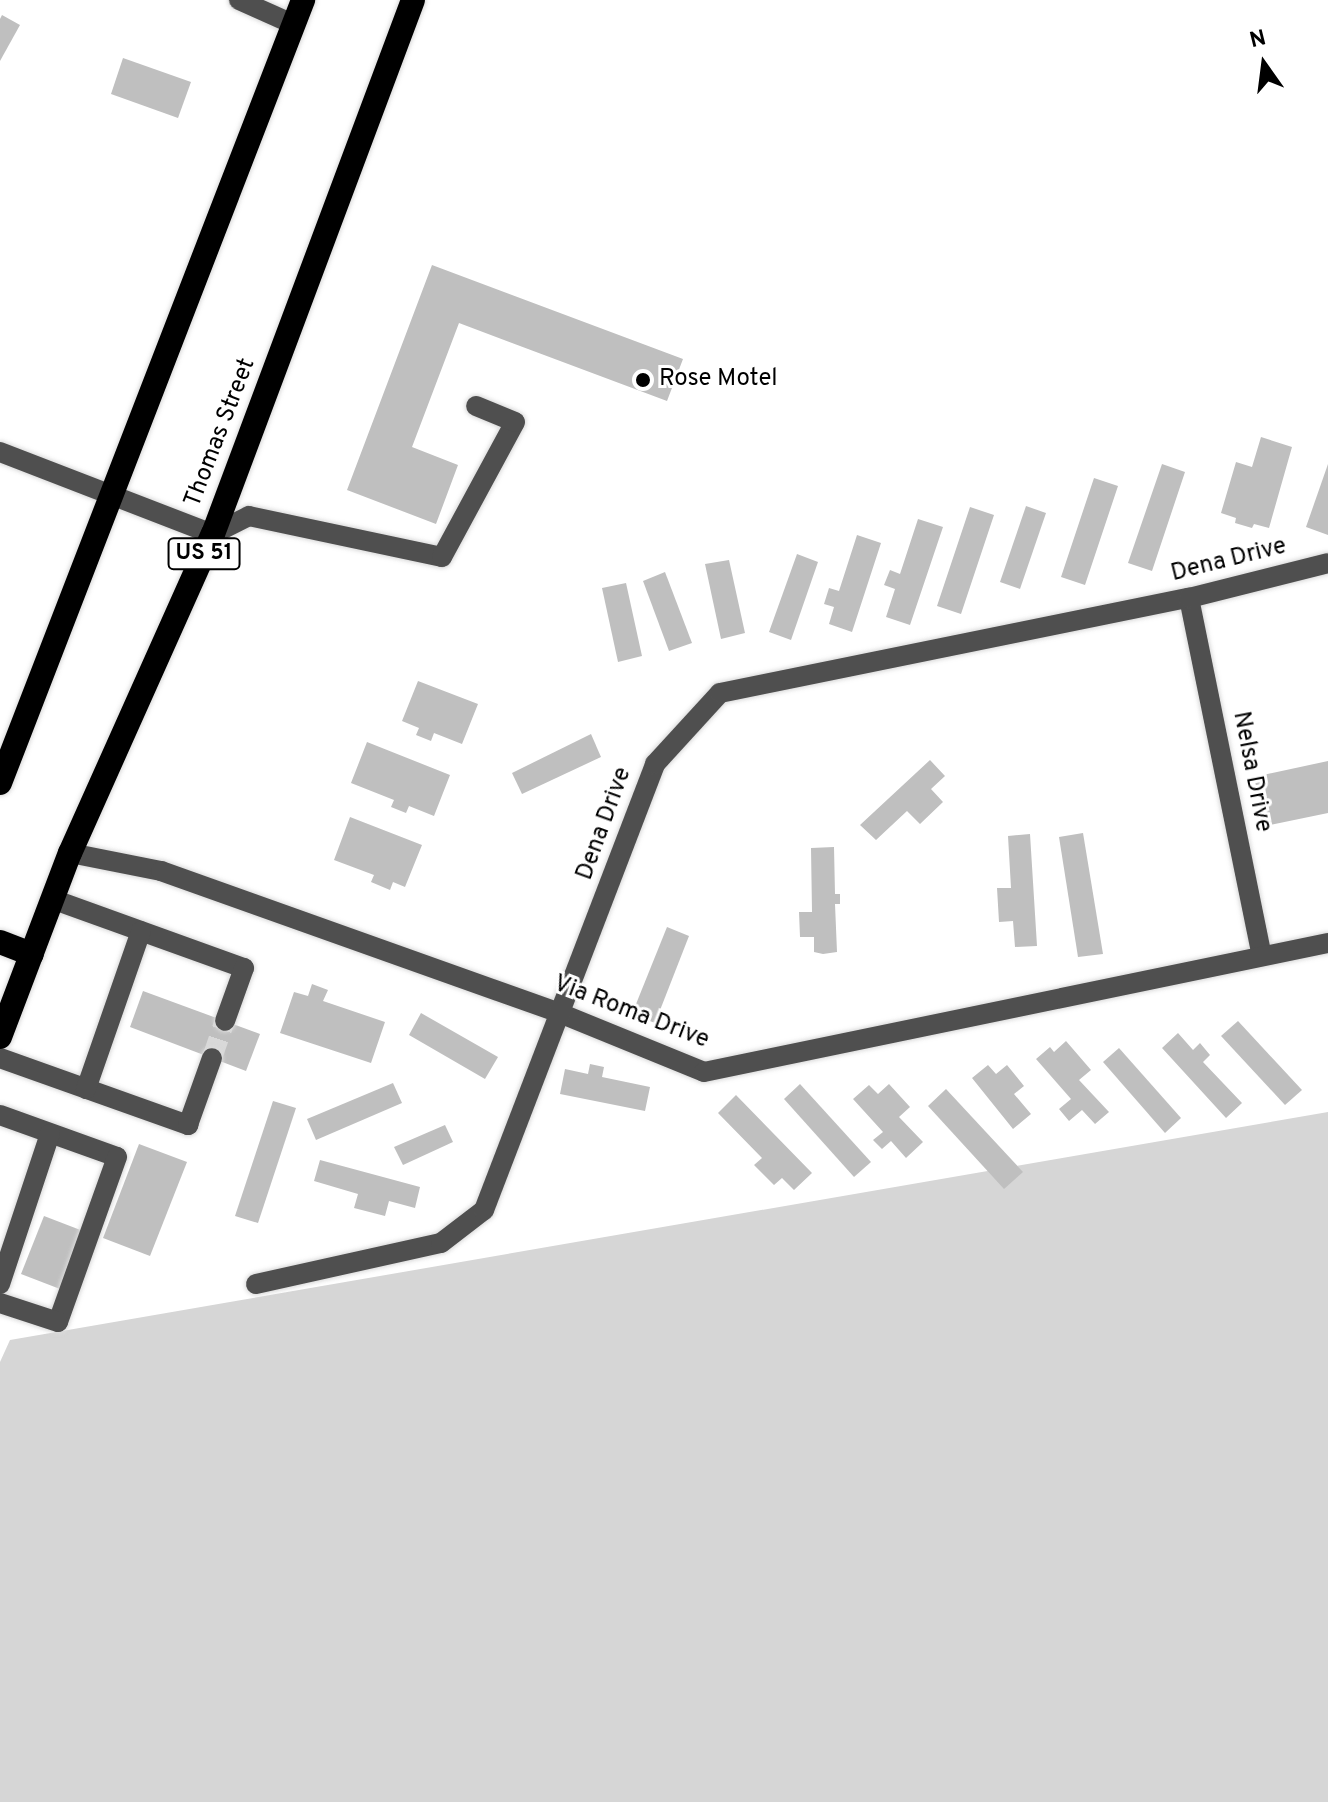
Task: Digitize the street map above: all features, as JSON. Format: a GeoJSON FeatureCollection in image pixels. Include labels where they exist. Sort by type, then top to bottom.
{"type":"FeatureCollection","features":[{"type":"Feature","properties":{"kind":"highway"},"geometry":{"type":"LineString","coordinates":[[0,783],[109,493],[303,0]]}},
{"type":"Feature","properties":{"kind":"highway","name":"Thomas Street"},"geometry":{"type":"LineString","coordinates":[[0,1037],[70,853],[213,534],[413,0]]}},
{"type":"Feature","properties":{"kind":"highway"},"geometry":{"type":"LineString","coordinates":[[0,942],[32,954]]}},
{"type":"Feature","properties":{"kind":"street"},"geometry":{"type":"LineString","coordinates":[[239,0],[293,24]]}},
{"type":"Feature","properties":{"kind":"street"},"geometry":{"type":"LineString","coordinates":[[0,452],[213,534],[249,516],[442,557],[515,422],[476,406]]}},
{"type":"Feature","properties":{"kind":"street","name":"Dena Drive"},"geometry":{"type":"LineString","coordinates":[[256,1284],[441,1243],[484,1210],[562,1014],[655,764],[720,693],[1189,598],[1328,563]]}},
{"type":"Feature","properties":{"kind":"street","name":"Nelsa Drive"},"geometry":{"type":"LineString","coordinates":[[1189,598],[1262,956]]}},
{"type":"Feature","properties":{"kind":"street","name":"Via Roma Drive"},"geometry":{"type":"LineString","coordinates":[[70,853],[161,871],[562,1014],[704,1072],[1328,943]]}},
{"type":"Feature","properties":{"kind":"street"},"geometry":{"type":"LineString","coordinates":[[52,899],[244,968],[225,1021]]}},
{"type":"Feature","properties":{"kind":"street"},"geometry":{"type":"LineString","coordinates":[[86,1089],[141,931]]}},
{"type":"Feature","properties":{"kind":"street"},"geometry":{"type":"LineString","coordinates":[[0,1058],[188,1125],[212,1058]]}},
{"type":"Feature","properties":{"kind":"street"},"geometry":{"type":"LineString","coordinates":[[0,1115],[117,1157],[58,1322],[0,1303]]}},
{"type":"Feature","properties":{"kind":"street"},"geometry":{"type":"LineString","coordinates":[[0,1284],[50,1134]]}},
{"type":"Feature","properties":{"kind":"shaded area"},"geometry":{"type":"Polygon","coordinates":[[[1328,1112],[1328,1802],[0,1802],[0,1362],[10,1340],[1328,1112]]]}},
{"type":"Feature","properties":{"kind":"building"},"geometry":{"type":"Polygon","coordinates":[[[2,15],[20,25],[0,61],[0,19],[2,15]]]}},
{"type":"Feature","properties":{"kind":"building"},"geometry":{"type":"Polygon","coordinates":[[[123,58],[191,82],[178,118],[111,94],[123,58]]]}},
{"type":"Feature","properties":{"kind":"building","name":"Rose Motel"},"geometry":{"type":"Polygon","coordinates":[[[432,265],[683,359],[667,401],[459,323],[412,447],[458,465],[436,524],[347,490],[432,265]]]}},
{"type":"Feature","properties":{"kind":"building"},"geometry":{"type":"Polygon","coordinates":[[[1261,437],[1292,447],[1269,528],[1254,524],[1252,528],[1235,523],[1236,518],[1221,513],[1236,462],[1252,467],[1261,437]]]}},
{"type":"Feature","properties":{"kind":"building"},"geometry":{"type":"Polygon","coordinates":[[[1162,464],[1185,472],[1152,571],[1128,563],[1162,464]]]}},
{"type":"Feature","properties":{"kind":"building"},"geometry":{"type":"Polygon","coordinates":[[[1328,464],[1328,535],[1306,527],[1328,464]]]}},
{"type":"Feature","properties":{"kind":"building"},"geometry":{"type":"Polygon","coordinates":[[[1094,478],[1118,486],[1085,585],[1061,577],[1094,478]]]}},
{"type":"Feature","properties":{"kind":"building"},"geometry":{"type":"Polygon","coordinates":[[[1026,506],[1046,513],[1020,589],[1000,582],[1026,506]]]}},
{"type":"Feature","properties":{"kind":"building"},"geometry":{"type":"Polygon","coordinates":[[[970,507],[994,515],[961,614],[937,606],[970,507]]]}},
{"type":"Feature","properties":{"kind":"building"},"geometry":{"type":"Polygon","coordinates":[[[918,519],[943,527],[910,625],[886,617],[895,589],[884,585],[890,570],[900,574],[918,519]]]}},
{"type":"Feature","properties":{"kind":"building"},"geometry":{"type":"Polygon","coordinates":[[[857,535],[881,543],[852,632],[829,624],[834,607],[824,604],[829,588],[839,591],[857,535]]]}},
{"type":"Feature","properties":{"kind":"building"},"geometry":{"type":"Polygon","coordinates":[[[797,554],[818,562],[791,640],[769,632],[797,554]]]}},
{"type":"Feature","properties":{"kind":"building"},"geometry":{"type":"Polygon","coordinates":[[[729,560],[745,633],[721,639],[705,564],[729,560]]]}},
{"type":"Feature","properties":{"kind":"building"},"geometry":{"type":"Polygon","coordinates":[[[665,572],[692,643],[669,651],[643,581],[665,572]]]}},
{"type":"Feature","properties":{"kind":"building"},"geometry":{"type":"Polygon","coordinates":[[[626,583],[642,656],[618,662],[602,588],[626,583]]]}},
{"type":"Feature","properties":{"kind":"building"},"geometry":{"type":"Polygon","coordinates":[[[418,681],[478,704],[462,744],[434,733],[431,741],[416,735],[419,728],[402,721],[418,681]]]}},
{"type":"Feature","properties":{"kind":"building"},"geometry":{"type":"Polygon","coordinates":[[[591,734],[601,757],[522,794],[512,773],[591,734]]]}},
{"type":"Feature","properties":{"kind":"building"},"geometry":{"type":"Polygon","coordinates":[[[367,742],[450,775],[434,816],[409,806],[406,813],[391,807],[394,800],[351,783],[367,742]]]}},
{"type":"Feature","properties":{"kind":"building"},"geometry":{"type":"Polygon","coordinates":[[[930,760],[945,776],[931,789],[943,802],[920,824],[907,811],[876,840],[860,825],[930,760]]]}},
{"type":"Feature","properties":{"kind":"building"},"geometry":{"type":"Polygon","coordinates":[[[1328,761],[1328,813],[1265,826],[1254,777],[1328,761]]]}},
{"type":"Feature","properties":{"kind":"building"},"geometry":{"type":"Polygon","coordinates":[[[350,817],[422,845],[405,887],[393,882],[390,890],[371,882],[374,875],[334,860],[350,817]]]}},
{"type":"Feature","properties":{"kind":"building"},"geometry":{"type":"Polygon","coordinates":[[[1083,833],[1103,954],[1078,957],[1059,837],[1083,833]]]}},
{"type":"Feature","properties":{"kind":"building"},"geometry":{"type":"Polygon","coordinates":[[[1030,834],[1037,946],[1015,947],[1013,921],[999,922],[997,888],[1011,888],[1008,836],[1030,834]]]}},
{"type":"Feature","properties":{"kind":"building"},"geometry":{"type":"Polygon","coordinates":[[[834,847],[835,894],[840,894],[840,904],[835,904],[837,952],[823,954],[814,952],[814,937],[800,937],[799,912],[812,912],[811,848],[834,847]]]}},
{"type":"Feature","properties":{"kind":"building"},"geometry":{"type":"Polygon","coordinates":[[[667,927],[689,936],[655,1023],[632,1014],[667,927]]]}},
{"type":"Feature","properties":{"kind":"building"},"geometry":{"type":"Polygon","coordinates":[[[312,984],[328,990],[323,1001],[385,1022],[371,1063],[280,1033],[294,992],[308,996],[312,984]]]}},
{"type":"Feature","properties":{"kind":"building"},"geometry":{"type":"Polygon","coordinates":[[[143,991],[260,1034],[246,1071],[130,1027],[143,991]]]}},
{"type":"Feature","properties":{"kind":"building"},"geometry":{"type":"Polygon","coordinates":[[[421,1013],[498,1057],[485,1079],[409,1035],[421,1013]]]}},
{"type":"Feature","properties":{"kind":"building"},"geometry":{"type":"Polygon","coordinates":[[[1238,1021],[1302,1090],[1285,1105],[1221,1036],[1238,1021]]]}},
{"type":"Feature","properties":{"kind":"building"},"geometry":{"type":"Polygon","coordinates":[[[1178,1033],[1193,1050],[1200,1043],[1210,1055],[1203,1062],[1242,1103],[1226,1118],[1162,1048],[1178,1033]]]}},
{"type":"Feature","properties":{"kind":"building"},"geometry":{"type":"Polygon","coordinates":[[[1066,1041],[1091,1070],[1079,1080],[1109,1112],[1095,1124],[1082,1110],[1069,1121],[1059,1109],[1071,1099],[1036,1059],[1050,1047],[1054,1052],[1066,1041]]]}},
{"type":"Feature","properties":{"kind":"building"},"geometry":{"type":"Polygon","coordinates":[[[1119,1048],[1181,1118],[1165,1133],[1103,1062],[1119,1048]]]}},
{"type":"Feature","properties":{"kind":"building"},"geometry":{"type":"Polygon","coordinates":[[[590,1064],[604,1067],[602,1077],[650,1087],[645,1111],[560,1094],[565,1069],[588,1074],[590,1064]]]}},
{"type":"Feature","properties":{"kind":"building"},"geometry":{"type":"Polygon","coordinates":[[[988,1065],[996,1074],[1007,1065],[1024,1086],[1014,1094],[1031,1114],[1013,1129],[972,1078],[988,1065]]]}},
{"type":"Feature","properties":{"kind":"building"},"geometry":{"type":"Polygon","coordinates":[[[393,1083],[402,1103],[316,1140],[307,1119],[393,1083]]]}},
{"type":"Feature","properties":{"kind":"building"},"geometry":{"type":"Polygon","coordinates":[[[800,1084],[871,1162],[854,1177],[784,1099],[800,1084]]]}},
{"type":"Feature","properties":{"kind":"building"},"geometry":{"type":"Polygon","coordinates":[[[889,1084],[910,1107],[899,1117],[923,1142],[906,1158],[891,1141],[882,1149],[873,1140],[883,1132],[853,1099],[869,1085],[878,1094],[889,1084]]]}},
{"type":"Feature","properties":{"kind":"building"},"geometry":{"type":"Polygon","coordinates":[[[946,1089],[1023,1172],[1004,1189],[928,1106],[946,1089]]]}},
{"type":"Feature","properties":{"kind":"building"},"geometry":{"type":"Polygon","coordinates":[[[736,1095],[812,1173],[794,1190],[782,1178],[774,1185],[754,1165],[762,1158],[718,1113],[736,1095]]]}},
{"type":"Feature","properties":{"kind":"building"},"geometry":{"type":"Polygon","coordinates":[[[273,1101],[296,1108],[258,1223],[235,1216],[273,1101]]]}},
{"type":"Feature","properties":{"kind":"building"},"geometry":{"type":"Polygon","coordinates":[[[445,1125],[453,1142],[403,1165],[394,1147],[445,1125]]]}},
{"type":"Feature","properties":{"kind":"building"},"geometry":{"type":"Polygon","coordinates":[[[139,1144],[187,1162],[150,1256],[103,1238],[139,1144]]]}},
{"type":"Feature","properties":{"kind":"building"},"geometry":{"type":"Polygon","coordinates":[[[320,1160],[420,1187],[415,1208],[389,1201],[385,1216],[354,1208],[358,1194],[314,1181],[320,1160]]]}},
{"type":"Feature","properties":{"kind":"building"},"geometry":{"type":"Polygon","coordinates":[[[44,1216],[83,1231],[60,1289],[21,1274],[44,1216]]]}},
{"type":"Feature","properties":{"kind":"tunnel"},"geometry":{"type":"LineString","coordinates":[[212,1058],[225,1021]]}},
{"type":"Feature","properties":{"kind":"place","name":"Rose Motel"},"geometry":{"type":"Point","coordinates":[643,380]}}]}
